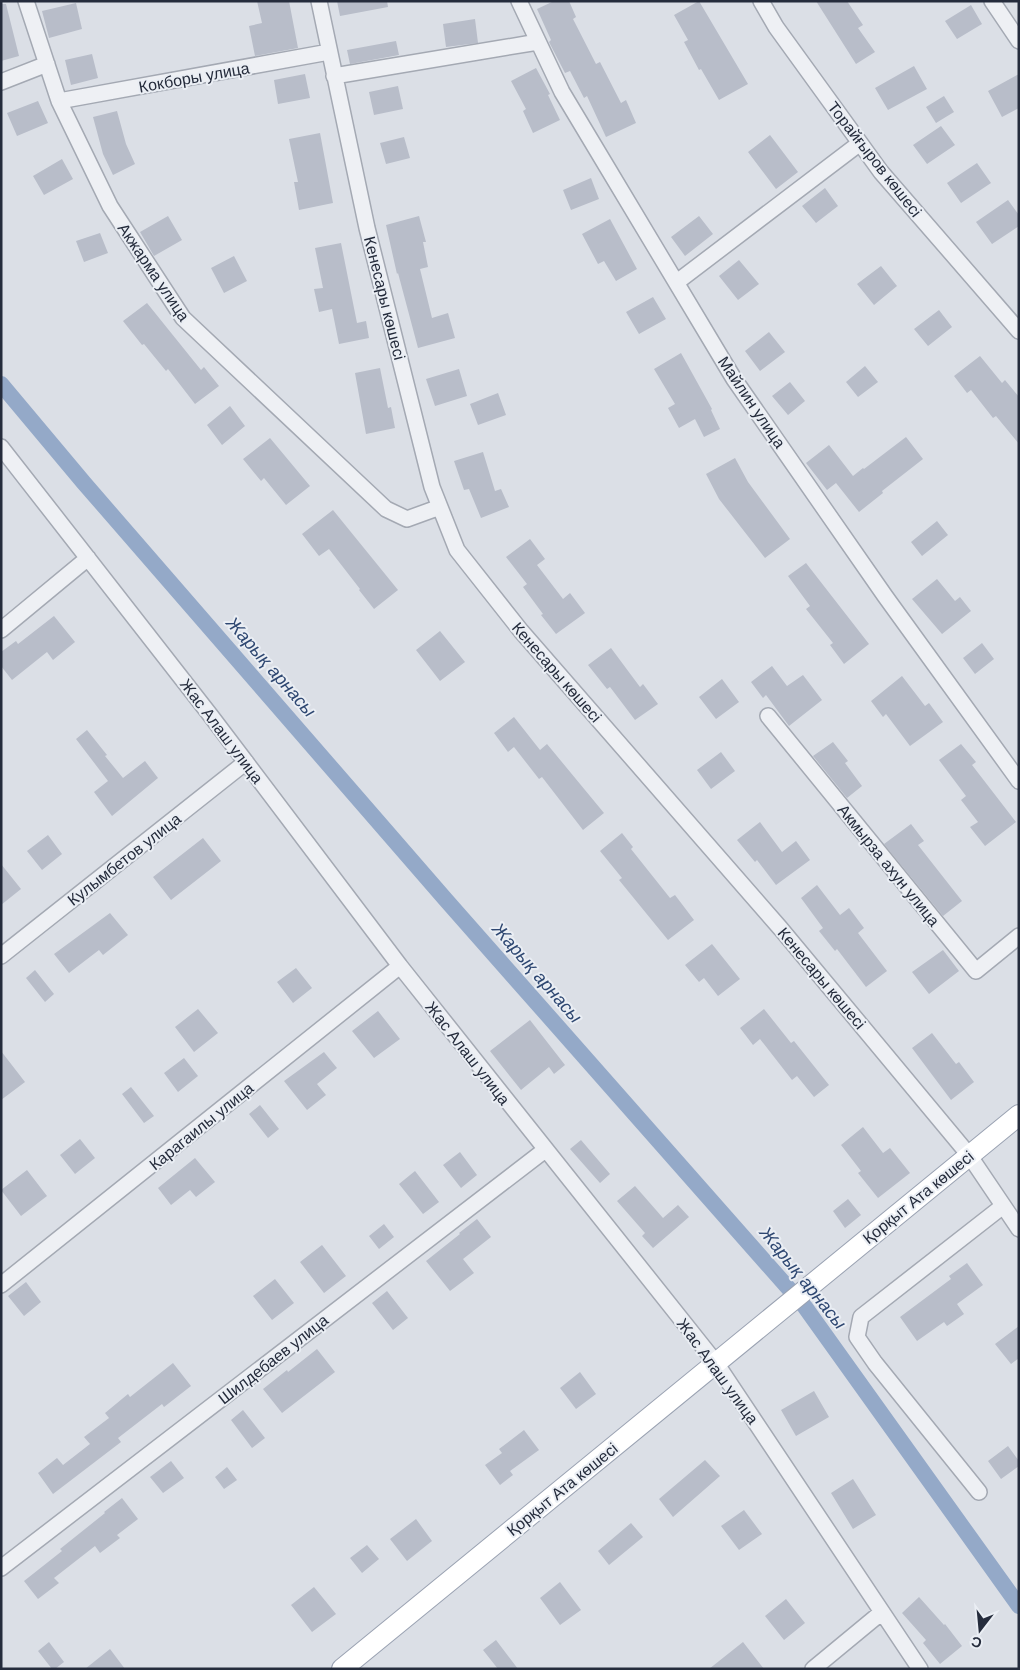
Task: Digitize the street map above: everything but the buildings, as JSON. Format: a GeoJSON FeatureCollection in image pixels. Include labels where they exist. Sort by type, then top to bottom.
{"type":"FeatureCollection","features":[{"type":"Feature","properties":{"kind":"main road","name":"Қорқыт Ата көшесі"},"geometry":{"type":"LineString","coordinates":[[342,1669],[1019,1115]]}},
{"type":"Feature","properties":{"kind":"street","name":"Акжарма улица"},"geometry":{"type":"LineString","coordinates":[[26,1],[58,102],[110,206],[183,318],[386,509],[407,519],[440,507]]}},
{"type":"Feature","properties":{"kind":"street","name":"Кенесары көшесі"},"geometry":{"type":"LineString","coordinates":[[318,1],[367,228],[432,487],[457,550],[521,631],[781,929],[969,1155],[1019,1229]]}},
{"type":"Feature","properties":{"kind":"street","name":"Майлин улица"},"geometry":{"type":"LineString","coordinates":[[519,1],[562,92],[740,387],[885,596],[1019,781]]}},
{"type":"Feature","properties":{"kind":"street","name":"Торайғыров көшесі"},"geometry":{"type":"LineString","coordinates":[[761,1],[776,27],[881,172],[1019,331]]}},
{"type":"Feature","properties":{"kind":"street"},"geometry":{"type":"LineString","coordinates":[[992,1],[1019,41]]}},
{"type":"Feature","properties":{"kind":"street"},"geometry":{"type":"LineString","coordinates":[[334,76],[538,42]]}},
{"type":"Feature","properties":{"kind":"street","name":"Кокборы улица"},"geometry":{"type":"LineString","coordinates":[[58,102],[329,52]]}},
{"type":"Feature","properties":{"kind":"street"},"geometry":{"type":"LineString","coordinates":[[1,82],[47,64]]}},
{"type":"Feature","properties":{"kind":"street"},"geometry":{"type":"LineString","coordinates":[[677,282],[860,143]]}},
{"type":"Feature","properties":{"kind":"street","name":"Жас Алаш улица"},"geometry":{"type":"LineString","coordinates":[[1,447],[246,762],[400,966],[716,1363],[920,1669]]}},
{"type":"Feature","properties":{"kind":"street"},"geometry":{"type":"LineString","coordinates":[[1,630],[88,558]]}},
{"type":"Feature","properties":{"kind":"street","name":"Акмырза ахун улица"},"geometry":{"type":"LineString","coordinates":[[768,716],[976,971],[1019,936]]}},
{"type":"Feature","properties":{"kind":"street","name":"Кулымбетов улица"},"geometry":{"type":"LineString","coordinates":[[1,956],[246,762]]}},
{"type":"Feature","properties":{"kind":"street","name":"Карагаилы улица"},"geometry":{"type":"LineString","coordinates":[[1,1285],[400,966]]}},
{"type":"Feature","properties":{"kind":"street","name":"Шилдебаев улица"},"geometry":{"type":"LineString","coordinates":[[1,1568],[545,1150]]}},
{"type":"Feature","properties":{"kind":"street"},"geometry":{"type":"LineString","coordinates":[[979,1492],[875,1363],[857,1337],[860,1317],[1003,1206]]}},
{"type":"Feature","properties":{"kind":"street"},"geometry":{"type":"LineString","coordinates":[[813,1669],[882,1612]]}},
{"type":"Feature","properties":{"kind":"waterway","name":"Жарық арнасы"},"geometry":{"type":"LineString","coordinates":[[1,384],[84,483],[446,900],[805,1307],[1019,1606]]}}]}
